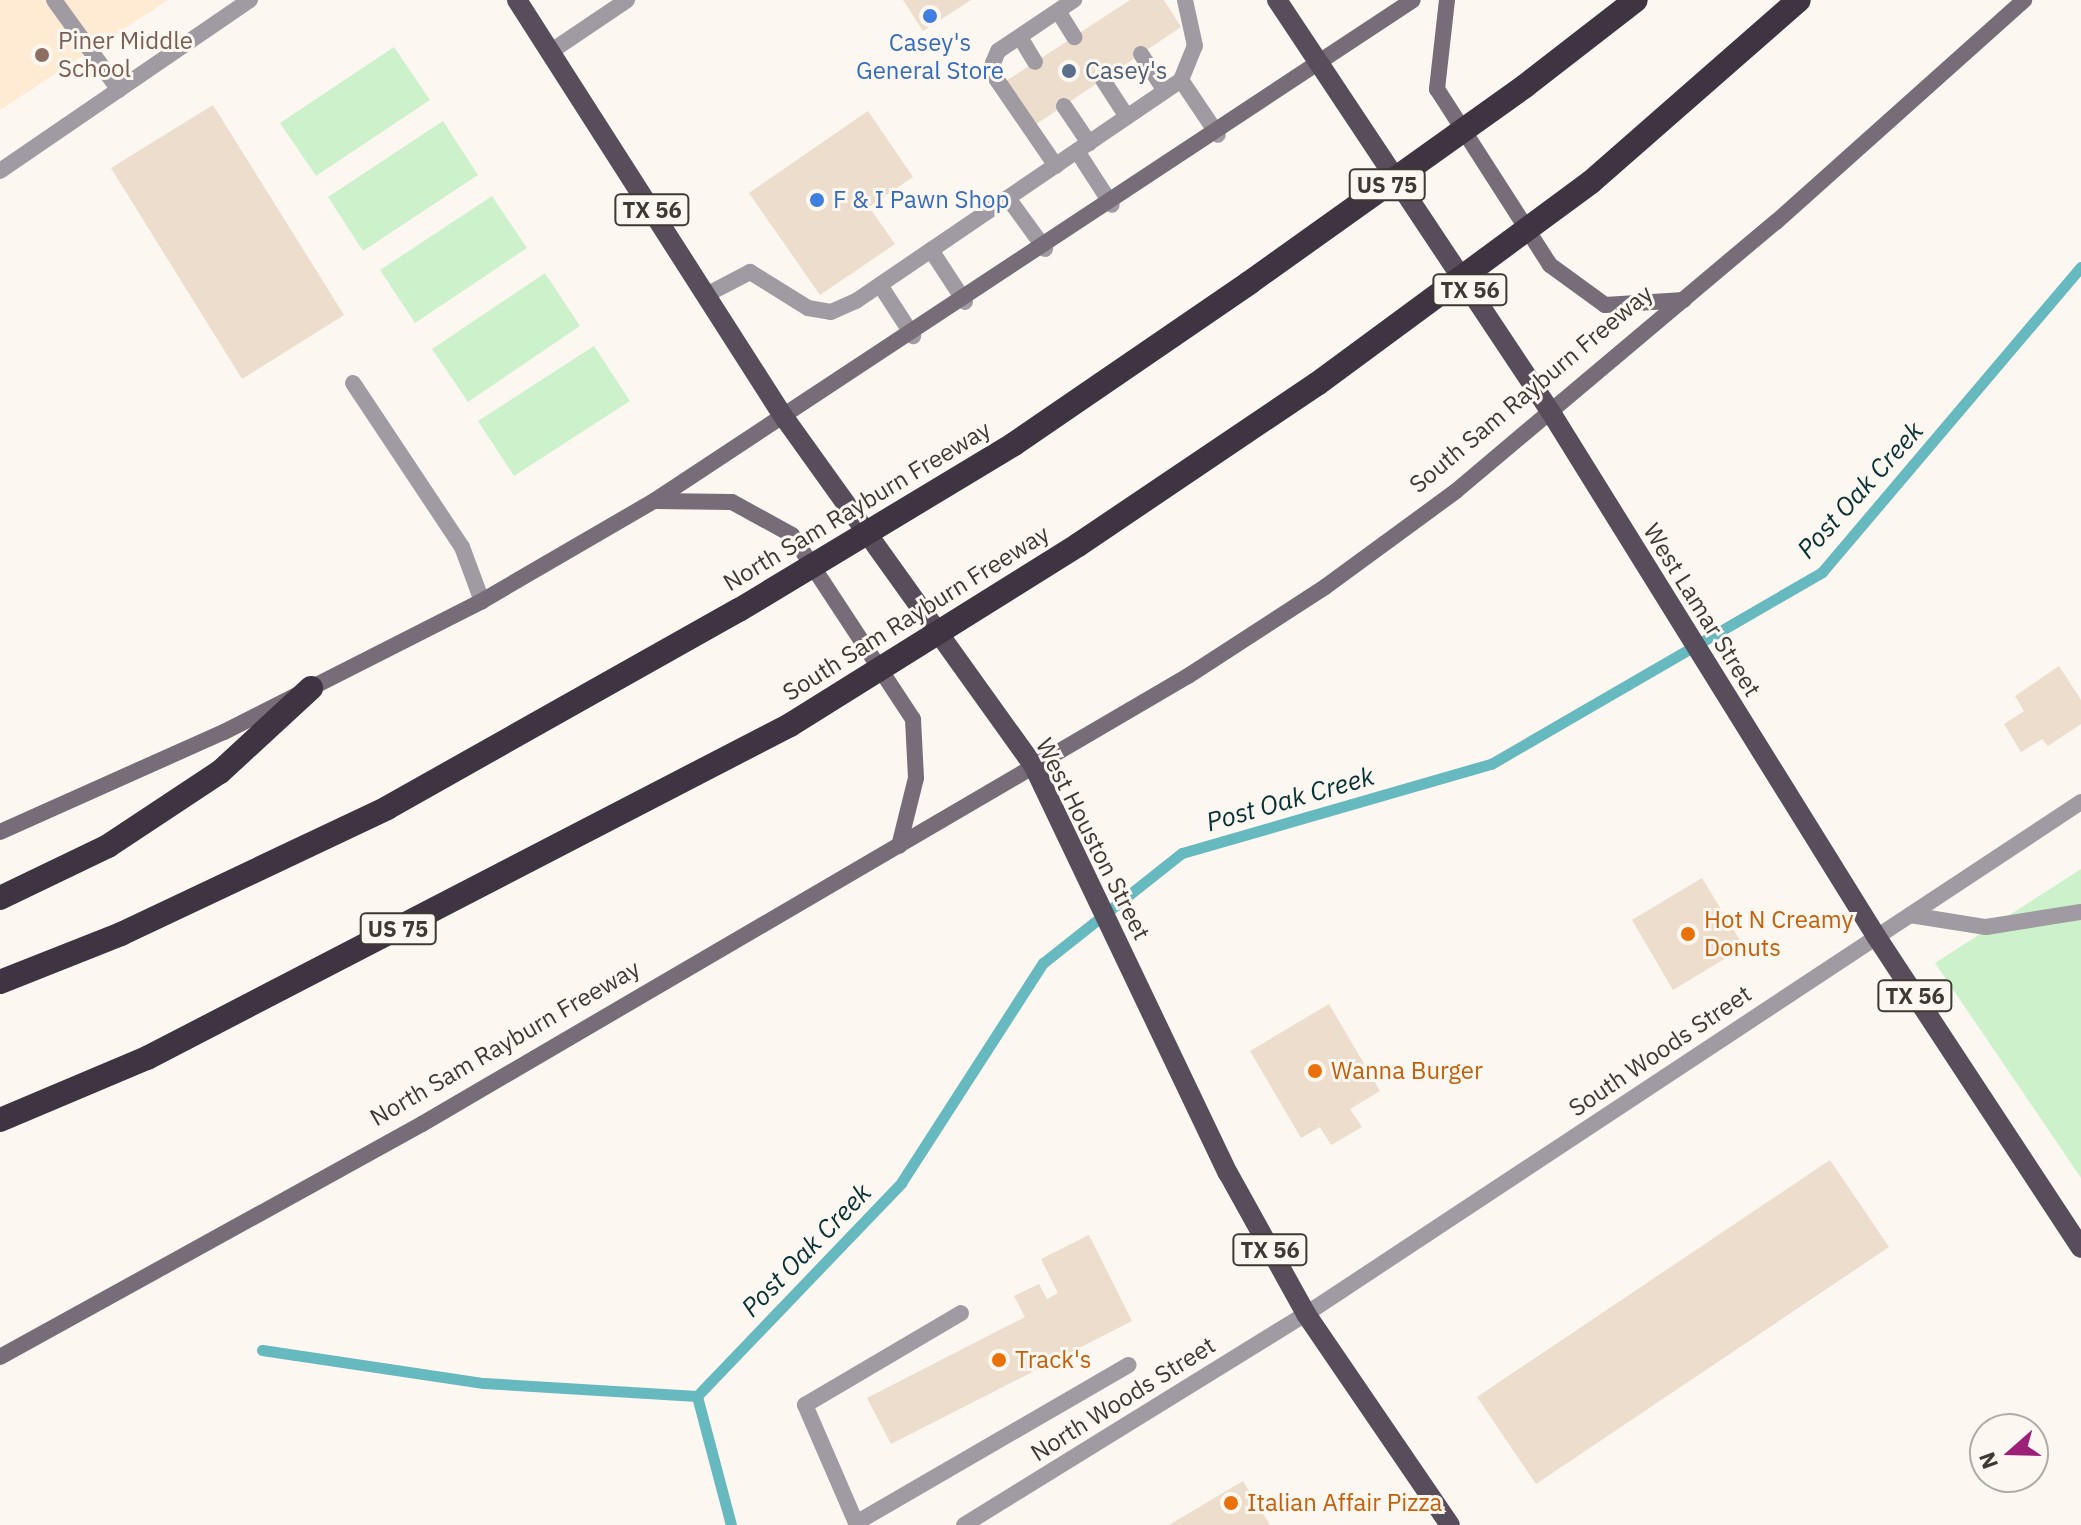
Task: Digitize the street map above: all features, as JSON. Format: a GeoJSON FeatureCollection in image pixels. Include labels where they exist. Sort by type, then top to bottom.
{"type":"FeatureCollection","features":[{"type":"Feature","properties":{"kind":"highway","name":"North Sam Rayburn Freeway"},"geometry":{"type":"LineString","coordinates":[[0,982],[121,934],[387,808],[739,610],[1014,444],[1249,283],[1525,86],[1636,0]]}},
{"type":"Feature","properties":{"kind":"highway","name":"South Sam Rayburn Freeway"},"geometry":{"type":"LineString","coordinates":[[0,1120],[147,1058],[790,725],[1078,545],[1317,384],[1591,182],[1799,0]]}},
{"type":"Feature","properties":{"kind":"highway"},"geometry":{"type":"LineString","coordinates":[[0,898],[108,846],[220,772],[311,688]]}},
{"type":"Feature","properties":{"kind":"main road","name":"West Houston Street"},"geometry":{"type":"LineString","coordinates":[[517,0],[786,420],[1034,767],[1206,1132],[1306,1314],[1450,1525]]}},
{"type":"Feature","properties":{"kind":"main road","name":"West Lamar Street"},"geometry":{"type":"LineString","coordinates":[[1277,0],[1550,411],[1752,741],[2081,1248]]}},
{"type":"Feature","properties":{"kind":"main road"},"geometry":{"type":"LineString","coordinates":[[0,832],[311,688],[482,601],[654,501],[786,420],[1112,205],[1321,67],[1413,0]]}},
{"type":"Feature","properties":{"kind":"main road"},"geometry":{"type":"LineString","coordinates":[[1447,0],[1437,89],[1550,265],[1605,305],[1684,300]]}},
{"type":"Feature","properties":{"kind":"main road","name":"South Sam Rayburn Freeway"},"geometry":{"type":"LineString","coordinates":[[1034,767],[1325,587],[1550,411],[1684,300],[2024,0]]}},
{"type":"Feature","properties":{"kind":"main road"},"geometry":{"type":"LineString","coordinates":[[654,501],[732,502],[792,535],[913,719],[916,778],[899,846]]}},
{"type":"Feature","properties":{"kind":"main road","name":"North Sam Rayburn Freeway"},"geometry":{"type":"LineString","coordinates":[[0,1357],[248,1225],[1034,767]]}},
{"type":"Feature","properties":{"kind":"street"},"geometry":{"type":"LineString","coordinates":[[54,0],[119,90]]}},
{"type":"Feature","properties":{"kind":"street"},"geometry":{"type":"LineString","coordinates":[[0,171],[250,0]]}},
{"type":"Feature","properties":{"kind":"street"},"geometry":{"type":"LineString","coordinates":[[550,52],[627,0]]}},
{"type":"Feature","properties":{"kind":"street"},"geometry":{"type":"LineString","coordinates":[[1056,166],[995,77],[998,51],[1074,0]]}},
{"type":"Feature","properties":{"kind":"street"},"geometry":{"type":"LineString","coordinates":[[706,295],[750,272],[808,308],[831,312],[880,285],[1181,80],[1195,46],[1185,0]]}},
{"type":"Feature","properties":{"kind":"street"},"geometry":{"type":"LineString","coordinates":[[1058,11],[1074,37]]}},
{"type":"Feature","properties":{"kind":"street"},"geometry":{"type":"LineString","coordinates":[[1020,37],[1035,62]]}},
{"type":"Feature","properties":{"kind":"street"},"geometry":{"type":"LineString","coordinates":[[1141,54],[1165,91]]}},
{"type":"Feature","properties":{"kind":"street"},"geometry":{"type":"LineString","coordinates":[[1103,80],[1127,117]]}},
{"type":"Feature","properties":{"kind":"street"},"geometry":{"type":"LineString","coordinates":[[1181,80],[1218,135]]}},
{"type":"Feature","properties":{"kind":"street"},"geometry":{"type":"LineString","coordinates":[[1064,106],[1112,205]]}},
{"type":"Feature","properties":{"kind":"street"},"geometry":{"type":"LineString","coordinates":[[1008,198],[1045,249]]}},
{"type":"Feature","properties":{"kind":"street"},"geometry":{"type":"LineString","coordinates":[[931,250],[965,302]]}},
{"type":"Feature","properties":{"kind":"street"},"geometry":{"type":"LineString","coordinates":[[880,285],[913,336]]}},
{"type":"Feature","properties":{"kind":"street"},"geometry":{"type":"LineString","coordinates":[[353,383],[462,547],[482,601]]}},
{"type":"Feature","properties":{"kind":"street","name":"South Woods Street"},"geometry":{"type":"LineString","coordinates":[[1306,1314],[2081,802]]}},
{"type":"Feature","properties":{"kind":"street"},"geometry":{"type":"LineString","coordinates":[[1910,915],[1986,927],[2081,912]]}},
{"type":"Feature","properties":{"kind":"street"},"geometry":{"type":"LineString","coordinates":[[961,1313],[805,1405],[857,1524],[1129,1365]]}},
{"type":"Feature","properties":{"kind":"street","name":"North Woods Street"},"geometry":{"type":"LineString","coordinates":[[964,1525],[1306,1314]]}},
{"type":"Feature","properties":{"kind":"shaded area","name":"Piner Middle School"},"geometry":{"type":"Polygon","coordinates":[[[0,0],[168,0],[0,110],[0,0]]]}},
{"type":"Feature","properties":{"kind":"green space"},"geometry":{"type":"Polygon","coordinates":[[[394,47],[430,100],[316,176],[280,123],[394,47]]]}},
{"type":"Feature","properties":{"kind":"green space"},"geometry":{"type":"Polygon","coordinates":[[[443,121],[478,175],[363,251],[328,197],[443,121]]]}},
{"type":"Feature","properties":{"kind":"green space"},"geometry":{"type":"Polygon","coordinates":[[[492,196],[527,248],[415,323],[380,270],[492,196]]]}},
{"type":"Feature","properties":{"kind":"green space"},"geometry":{"type":"Polygon","coordinates":[[[545,273],[580,326],[468,402],[432,349],[545,273]]]}},
{"type":"Feature","properties":{"kind":"green space"},"geometry":{"type":"Polygon","coordinates":[[[594,346],[630,401],[514,476],[478,421],[594,346]]]}},
{"type":"Feature","properties":{"kind":"green space"},"geometry":{"type":"Polygon","coordinates":[[[2081,869],[2081,1178],[1935,963],[2081,869]]]}},
{"type":"Feature","properties":{"kind":"building","name":"Casey's General Store"},"geometry":{"type":"Polygon","coordinates":[[[903,0],[971,0],[923,31],[903,0]]]}},
{"type":"Feature","properties":{"kind":"building","name":"Casey's"},"geometry":{"type":"Polygon","coordinates":[[[1130,0],[1164,0],[1181,27],[1032,127],[1003,83],[1130,0]]]}},
{"type":"Feature","properties":{"kind":"building"},"geometry":{"type":"Polygon","coordinates":[[[213,105],[344,315],[242,379],[111,168],[213,105]]]}},
{"type":"Feature","properties":{"kind":"building","name":"F & I Pawn Shop"},"geometry":{"type":"Polygon","coordinates":[[[868,111],[913,177],[869,207],[895,244],[820,295],[749,193],[868,111]]]}},
{"type":"Feature","properties":{"kind":"building"},"geometry":{"type":"Polygon","coordinates":[[[2059,666],[2081,700],[2081,724],[2048,746],[2042,739],[2021,752],[2004,724],[2024,711],[2015,696],[2059,666]]]}},
{"type":"Feature","properties":{"kind":"building","name":"Hot N Creamy Donuts"},"geometry":{"type":"Polygon","coordinates":[[[1702,878],[1744,947],[1673,990],[1632,920],[1702,878]]]}},
{"type":"Feature","properties":{"kind":"building","name":"Wanna Burger"},"geometry":{"type":"Polygon","coordinates":[[[1329,1004],[1380,1091],[1350,1109],[1362,1127],[1331,1145],[1320,1127],[1301,1138],[1250,1051],[1329,1004]]]}},
{"type":"Feature","properties":{"kind":"building"},"geometry":{"type":"Polygon","coordinates":[[[1830,1160],[1889,1247],[1536,1484],[1477,1397],[1830,1160]]]}},
{"type":"Feature","properties":{"kind":"building","name":"Track's"},"geometry":{"type":"Polygon","coordinates":[[[1089,1235],[1132,1321],[891,1444],[867,1398],[1025,1317],[1014,1296],[1039,1284],[1047,1299],[1058,1293],[1041,1259],[1089,1235]]]}},
{"type":"Feature","properties":{"kind":"building","name":"Italian Affair Pizza"},"geometry":{"type":"Polygon","coordinates":[[[1243,1481],[1270,1525],[1169,1525],[1243,1481]]]}},
{"type":"Feature","properties":{"kind":"waterway","name":"Post Oak Creek"},"geometry":{"type":"LineString","coordinates":[[731,1525],[697,1396],[901,1183],[1043,963],[1182,853],[1491,764],[1822,572],[2081,267]]}},
{"type":"Feature","properties":{"kind":"waterway"},"geometry":{"type":"LineString","coordinates":[[262,1350],[484,1383],[697,1396]]}},
{"type":"Feature","properties":{"kind":"place","name":"Casey's General Store"},"geometry":{"type":"Point","coordinates":[930,16]}},
{"type":"Feature","properties":{"kind":"place","name":"Piner Middle School"},"geometry":{"type":"Point","coordinates":[42,55]}},
{"type":"Feature","properties":{"kind":"place","name":"Casey's"},"geometry":{"type":"Point","coordinates":[1069,71]}},
{"type":"Feature","properties":{"kind":"place","name":"F & I Pawn Shop"},"geometry":{"type":"Point","coordinates":[817,200]}},
{"type":"Feature","properties":{"kind":"place","name":"Hot N Creamy Donuts"},"geometry":{"type":"Point","coordinates":[1688,934]}},
{"type":"Feature","properties":{"kind":"place","name":"Wanna Burger"},"geometry":{"type":"Point","coordinates":[1315,1071]}},
{"type":"Feature","properties":{"kind":"place","name":"Track's"},"geometry":{"type":"Point","coordinates":[999,1360]}},
{"type":"Feature","properties":{"kind":"place","name":"Italian Affair Pizza"},"geometry":{"type":"Point","coordinates":[1231,1503]}}]}
